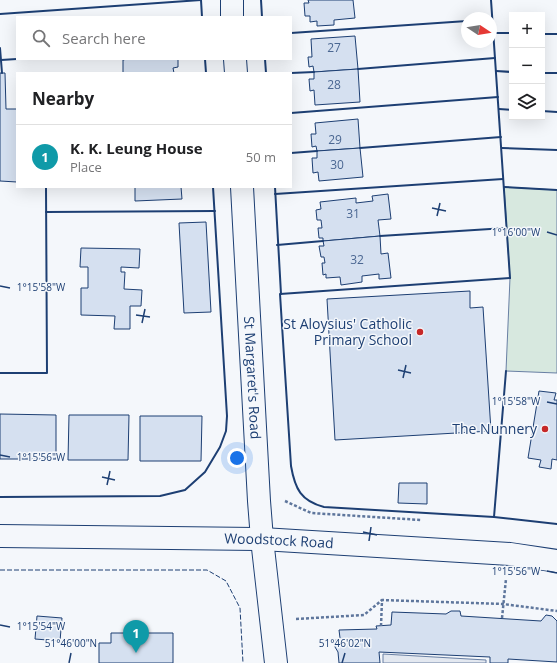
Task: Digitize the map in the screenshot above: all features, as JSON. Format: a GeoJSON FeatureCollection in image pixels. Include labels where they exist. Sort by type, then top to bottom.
{"type":"FeatureCollection","features":[{"type":"Feature","properties":{"kind":"main road"},"geometry":{"type":"LineString","coordinates":[[232,0],[232,16]]}},
{"type":"Feature","properties":{"kind":"main road"},"geometry":{"type":"LineString","coordinates":[[235,60],[236,72]]}},
{"type":"Feature","properties":{"kind":"main road","name":"St Margaret's Road"},"geometry":{"type":"LineString","coordinates":[[242,188],[262,539],[276,663]]}},
{"type":"Feature","properties":{"kind":"main road","name":"Woodstock Road"},"geometry":{"type":"LineString","coordinates":[[0,536],[262,539],[510,554],[557,561]]}},
{"type":"Feature","properties":{"kind":"path"},"geometry":{"type":"LineString","coordinates":[[502,618],[506,579]]}},
{"type":"Feature","properties":{"kind":"path"},"geometry":{"type":"LineString","coordinates":[[381,626],[382,600]]}},
{"type":"Feature","properties":{"kind":"path"},"geometry":{"type":"LineString","coordinates":[[272,620],[364,615],[382,600],[503,604],[557,610]]}},
{"type":"Feature","properties":{"kind":"shaded area"},"geometry":{"type":"Polygon","coordinates":[[[504,187],[557,190],[557,373],[506,371],[510,278],[504,187]]]}},
{"type":"Feature","properties":{"kind":"shaded area"},"geometry":{"type":"Polygon","coordinates":[[[383,654],[486,660],[486,663],[383,663],[383,654]]]}},
{"type":"Feature","properties":{"kind":"building"},"geometry":{"type":"Polygon","coordinates":[[[308,0],[353,0],[355,18],[334,20],[334,25],[317,26],[317,21],[310,22],[310,16],[305,16],[304,3],[309,3],[308,0]]]}},
{"type":"Feature","properties":{"kind":"building"},"geometry":{"type":"Polygon","coordinates":[[[355,36],[358,69],[314,72],[313,66],[309,67],[308,57],[312,57],[311,39],[355,36]]]}},
{"type":"Feature","properties":{"kind":"building"},"geometry":{"type":"Polygon","coordinates":[[[123,60],[178,60],[178,67],[173,68],[174,72],[123,72],[123,60]]]}},
{"type":"Feature","properties":{"kind":"building"},"geometry":{"type":"Polygon","coordinates":[[[358,69],[360,102],[315,105],[314,90],[310,91],[309,79],[314,79],[314,72],[358,69]]]}},
{"type":"Feature","properties":{"kind":"building"},"geometry":{"type":"Polygon","coordinates":[[[0,73],[5,73],[6,109],[16,109],[16,182],[0,181],[0,73]]]}},
{"type":"Feature","properties":{"kind":"building"},"geometry":{"type":"Polygon","coordinates":[[[358,119],[360,148],[317,151],[316,146],[312,147],[311,134],[316,134],[315,123],[358,119]]]}},
{"type":"Feature","properties":{"kind":"building"},"geometry":{"type":"Polygon","coordinates":[[[360,148],[363,177],[319,181],[318,172],[313,173],[312,158],[317,158],[317,151],[360,148]]]}},
{"type":"Feature","properties":{"kind":"building"},"geometry":{"type":"Polygon","coordinates":[[[135,188],[181,188],[182,199],[135,201],[135,188]]]}},
{"type":"Feature","properties":{"kind":"building"},"geometry":{"type":"Polygon","coordinates":[[[388,194],[391,219],[378,220],[380,236],[323,241],[323,238],[319,238],[318,228],[322,228],[321,220],[317,220],[316,210],[321,209],[320,202],[356,198],[356,203],[373,201],[372,196],[388,194]]]}},
{"type":"Feature","properties":{"kind":"building"},"geometry":{"type":"Polygon","coordinates":[[[206,222],[211,312],[184,313],[179,223],[206,222]]]}},
{"type":"Feature","properties":{"kind":"building"},"geometry":{"type":"Polygon","coordinates":[[[380,236],[381,254],[388,253],[391,278],[379,279],[379,274],[362,276],[362,282],[341,285],[340,277],[326,278],[326,274],[323,275],[322,263],[325,263],[324,257],[321,257],[319,246],[324,246],[323,241],[380,236]]]}},
{"type":"Feature","properties":{"kind":"building"},"geometry":{"type":"Polygon","coordinates":[[[81,248],[140,249],[139,268],[121,267],[121,272],[125,272],[124,289],[142,290],[141,306],[130,306],[130,329],[114,329],[115,316],[81,315],[81,288],[88,288],[88,267],[80,267],[81,248]]]}},
{"type":"Feature","properties":{"kind":"building"},"geometry":{"type":"Polygon","coordinates":[[[470,291],[470,308],[483,307],[491,431],[335,440],[327,299],[470,291]]]}},
{"type":"Feature","properties":{"kind":"building","name":"The Nunnery"},"geometry":{"type":"Polygon","coordinates":[[[539,391],[556,393],[554,400],[557,400],[557,460],[552,459],[551,469],[539,467],[541,460],[528,458],[539,391]]]}},
{"type":"Feature","properties":{"kind":"building"},"geometry":{"type":"Polygon","coordinates":[[[0,414],[56,415],[56,459],[0,459],[0,414]]]}},
{"type":"Feature","properties":{"kind":"building"},"geometry":{"type":"Polygon","coordinates":[[[69,415],[129,415],[128,460],[68,460],[69,415]]]}},
{"type":"Feature","properties":{"kind":"building"},"geometry":{"type":"Polygon","coordinates":[[[140,416],[202,416],[201,461],[140,461],[140,416]]]}},
{"type":"Feature","properties":{"kind":"building"},"geometry":{"type":"Polygon","coordinates":[[[399,483],[427,483],[427,504],[398,503],[399,483]]]}},
{"type":"Feature","properties":{"kind":"building"},"geometry":{"type":"Polygon","coordinates":[[[451,611],[460,611],[461,616],[541,621],[546,615],[552,616],[557,621],[557,662],[508,659],[508,663],[490,663],[490,657],[379,652],[380,663],[339,663],[338,652],[334,641],[340,638],[339,630],[377,629],[376,626],[391,625],[392,612],[446,614],[451,611]]]}},
{"type":"Feature","properties":{"kind":"building"},"geometry":{"type":"Polygon","coordinates":[[[37,616],[62,618],[60,641],[35,639],[37,616]]]}},
{"type":"Feature","properties":{"kind":"building"},"geometry":{"type":"Polygon","coordinates":[[[111,633],[173,633],[173,663],[99,663],[99,643],[111,643],[111,633]]]}},
{"type":"Feature","properties":{"kind":"fence"},"geometry":{"type":"LineString","coordinates":[[0,570],[207,570],[226,581],[240,608],[243,663]]}},
{"type":"Feature","properties":{"kind":"wall"},"geometry":{"type":"LineString","coordinates":[[201,0],[202,16]]}},
{"type":"Feature","properties":{"kind":"wall"},"geometry":{"type":"LineString","coordinates":[[0,14],[201,0]]}},
{"type":"Feature","properties":{"kind":"wall"},"geometry":{"type":"LineString","coordinates":[[261,0],[262,16]]}},
{"type":"Feature","properties":{"kind":"wall"},"geometry":{"type":"LineString","coordinates":[[491,0],[510,278]]}},
{"type":"Feature","properties":{"kind":"wall"},"geometry":{"type":"LineString","coordinates":[[292,33],[461,21]]}},
{"type":"Feature","properties":{"kind":"wall"},"geometry":{"type":"LineString","coordinates":[[497,33],[509,33]]}},
{"type":"Feature","properties":{"kind":"wall"},"geometry":{"type":"LineString","coordinates":[[545,34],[557,34]]}},
{"type":"Feature","properties":{"kind":"wall"},"geometry":{"type":"LineString","coordinates":[[0,48],[2,73]]}},
{"type":"Feature","properties":{"kind":"wall"},"geometry":{"type":"LineString","coordinates":[[358,69],[495,58]]}},
{"type":"Feature","properties":{"kind":"wall"},"geometry":{"type":"LineString","coordinates":[[1,60],[16,59]]}},
{"type":"Feature","properties":{"kind":"wall"},"geometry":{"type":"LineString","coordinates":[[205,60],[206,72]]}},
{"type":"Feature","properties":{"kind":"wall"},"geometry":{"type":"LineString","coordinates":[[265,60],[266,72]]}},
{"type":"Feature","properties":{"kind":"wall"},"geometry":{"type":"LineString","coordinates":[[496,71],[509,72]]}},
{"type":"Feature","properties":{"kind":"wall"},"geometry":{"type":"LineString","coordinates":[[292,73],[314,72]]}},
{"type":"Feature","properties":{"kind":"wall"},"geometry":{"type":"LineString","coordinates":[[545,73],[557,73]]}},
{"type":"Feature","properties":{"kind":"wall"},"geometry":{"type":"LineString","coordinates":[[292,113],[498,97]]}},
{"type":"Feature","properties":{"kind":"wall"},"geometry":{"type":"LineString","coordinates":[[499,109],[509,110]]}},
{"type":"Feature","properties":{"kind":"wall"},"geometry":{"type":"LineString","coordinates":[[545,111],[557,112]]}},
{"type":"Feature","properties":{"kind":"wall"},"geometry":{"type":"LineString","coordinates":[[360,148],[501,137]]}},
{"type":"Feature","properties":{"kind":"wall"},"geometry":{"type":"LineString","coordinates":[[502,148],[557,150]]}},
{"type":"Feature","properties":{"kind":"wall"},"geometry":{"type":"LineString","coordinates":[[292,153],[317,151]]}},
{"type":"Feature","properties":{"kind":"wall"},"geometry":{"type":"LineString","coordinates":[[275,194],[503,179]]}},
{"type":"Feature","properties":{"kind":"wall"},"geometry":{"type":"LineString","coordinates":[[504,187],[557,190]]}},
{"type":"Feature","properties":{"kind":"wall"},"geometry":{"type":"LineString","coordinates":[[0,373],[47,373],[46,188]]}},
{"type":"Feature","properties":{"kind":"wall"},"geometry":{"type":"LineString","coordinates":[[0,497],[160,496],[185,490],[205,472],[220,447],[226,431],[227,416],[213,188]]}},
{"type":"Feature","properties":{"kind":"wall"},"geometry":{"type":"LineString","coordinates":[[275,188],[281,294]]}},
{"type":"Feature","properties":{"kind":"wall"},"geometry":{"type":"LineString","coordinates":[[46,212],[215,211]]}},
{"type":"Feature","properties":{"kind":"wall"},"geometry":{"type":"LineString","coordinates":[[380,236],[506,228]]}},
{"type":"Feature","properties":{"kind":"wall"},"geometry":{"type":"LineString","coordinates":[[277,245],[323,241]]}},
{"type":"Feature","properties":{"kind":"wall"},"geometry":{"type":"LineString","coordinates":[[506,371],[494,517],[324,507],[310,501],[300,493],[291,466],[280,294],[510,278]]}},
{"type":"Feature","properties":{"kind":"wall"},"geometry":{"type":"LineString","coordinates":[[494,517],[557,524]]}},
{"type":"Feature","properties":{"kind":"place","name":"St Aloysius' Catholic Primary School"},"geometry":{"type":"Point","coordinates":[420,332]}},
{"type":"Feature","properties":{"kind":"place","name":"The Nunnery"},"geometry":{"type":"Point","coordinates":[545,429]}},
{"type":"Feature","properties":{"kind":"place","name":"K. K. Leung House"},"geometry":{"type":"Point","coordinates":[136,653]}}]}
